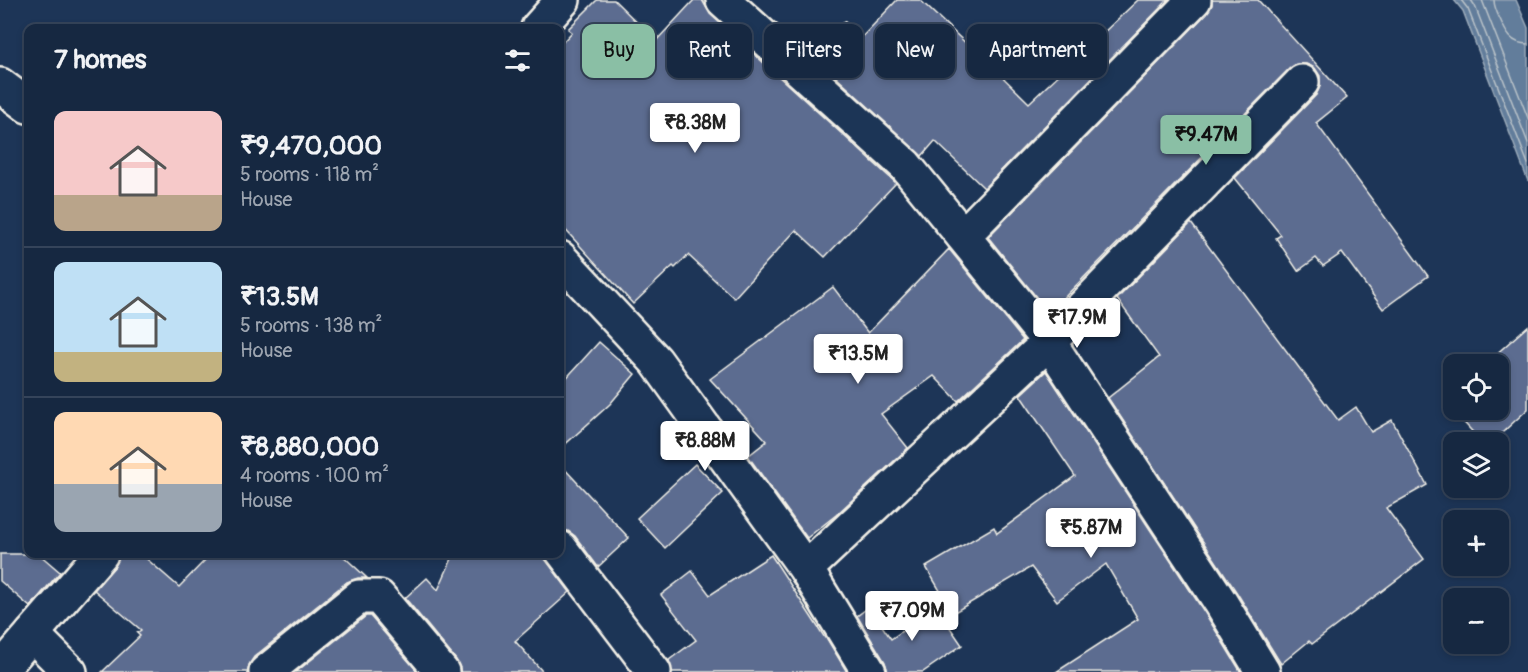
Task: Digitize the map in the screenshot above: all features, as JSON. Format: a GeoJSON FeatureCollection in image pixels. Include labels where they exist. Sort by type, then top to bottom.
{"type":"FeatureCollection","features":[{"type":"Feature","properties":{"kind":"street"},"geometry":{"type":"LineString","coordinates":[[542,24],[563,0]]}},
{"type":"Feature","properties":{"kind":"street"},"geometry":{"type":"LineString","coordinates":[[723,0],[905,165],[1049,342],[1221,603],[1263,672]]}},
{"type":"Feature","properties":{"kind":"street"},"geometry":{"type":"LineString","coordinates":[[963,236],[1194,0]]}},
{"type":"Feature","properties":{"kind":"street"},"geometry":{"type":"LineString","coordinates":[[806,569],[1049,342],[1302,82]]}},
{"type":"Feature","properties":{"kind":"street"},"geometry":{"type":"LineString","coordinates":[[0,85],[24,103]]}},
{"type":"Feature","properties":{"kind":"street"},"geometry":{"type":"LineString","coordinates":[[564,262],[656,361],[806,569],[869,672]]}},
{"type":"Feature","properties":{"kind":"street"},"geometry":{"type":"LineString","coordinates":[[564,553],[654,672]]}},
{"type":"Feature","properties":{"kind":"street"},"geometry":{"type":"LineString","coordinates":[[0,671],[98,558]]}},
{"type":"Feature","properties":{"kind":"street"},"geometry":{"type":"LineString","coordinates":[[266,672],[359,597],[379,597],[442,672]]}},
{"type":"Feature","properties":{"kind":"street"},"geometry":{"type":"LineString","coordinates":[[32,634],[70,672]]}},
{"type":"Feature","properties":{"kind":"water"},"geometry":{"type":"Polygon","coordinates":[[[1454,0],[1516,0],[1528,28],[1528,181],[1463,11],[1454,0]]]}},
{"type":"Feature","properties":{"kind":"building"},"geometry":{"type":"Polygon","coordinates":[[[597,0],[614,0],[639,24],[582,24],[582,78],[655,78],[655,40],[667,29],[667,78],[752,78],[752,52],[764,63],[764,78],[780,78],[896,183],[825,257],[796,230],[734,298],[688,255],[633,304],[564,228],[564,41],[572,32],[568,29],[597,0]]]}},
{"type":"Feature","properties":{"kind":"building"},"geometry":{"type":"Polygon","coordinates":[[[694,0],[702,0],[710,14],[721,24],[672,24],[694,0]]]}},
{"type":"Feature","properties":{"kind":"building"},"geometry":{"type":"Polygon","coordinates":[[[897,0],[920,0],[945,24],[875,24],[875,78],[955,78],[955,33],[967,44],[967,78],[1004,78],[1029,103],[1055,78],[1092,78],[984,188],[935,141],[922,156],[837,78],[863,78],[863,36],[897,0]]]}},
{"type":"Feature","properties":{"kind":"building"},"geometry":{"type":"Polygon","coordinates":[[[1138,0],[1168,0],[1107,62],[1107,29],[1138,0]]]}},
{"type":"Feature","properties":{"kind":"building"},"geometry":{"type":"Polygon","coordinates":[[[1212,0],[1258,0],[1347,98],[1316,123],[1428,276],[1383,309],[1342,253],[1323,266],[1316,258],[1298,271],[1276,238],[1281,235],[1235,178],[1316,95],[1320,86],[1320,76],[1315,68],[1306,64],[1296,64],[1289,69],[1049,313],[988,237],[1207,13],[1212,0]]]}},
{"type":"Feature","properties":{"kind":"building"},"geometry":{"type":"Polygon","coordinates":[[[1191,223],[1338,420],[1356,407],[1371,432],[1392,420],[1427,485],[1386,508],[1424,559],[1312,644],[1309,641],[1281,664],[1237,593],[1108,398],[1159,357],[1117,299],[1191,223]]]}},
{"type":"Feature","properties":{"kind":"building"},"geometry":{"type":"Polygon","coordinates":[[[949,249],[1023,340],[958,401],[934,376],[881,414],[908,448],[836,515],[807,538],[748,456],[767,441],[710,379],[833,287],[868,333],[949,249]]]}},
{"type":"Feature","properties":{"kind":"building"},"geometry":{"type":"Polygon","coordinates":[[[1528,326],[1528,409],[1503,432],[1473,432],[1462,420],[1509,420],[1509,354],[1496,354],[1528,326]]]}},
{"type":"Feature","properties":{"kind":"building"},"geometry":{"type":"Polygon","coordinates":[[[599,342],[635,374],[610,404],[564,445],[564,381],[599,342]]]}},
{"type":"Feature","properties":{"kind":"building"},"geometry":{"type":"Polygon","coordinates":[[[1046,371],[1205,613],[1241,672],[1056,672],[1138,619],[1106,564],[1057,601],[1031,567],[953,613],[926,567],[994,527],[997,533],[1075,476],[1020,395],[1046,371]]]}},
{"type":"Feature","properties":{"kind":"building"},"geometry":{"type":"Polygon","coordinates":[[[695,464],[723,493],[665,548],[637,518],[695,464]]]}},
{"type":"Feature","properties":{"kind":"building"},"geometry":{"type":"Polygon","coordinates":[[[564,468],[629,538],[598,567],[575,536],[564,530],[564,468]]]}},
{"type":"Feature","properties":{"kind":"building"},"geometry":{"type":"Polygon","coordinates":[[[0,554],[24,554],[24,558],[44,558],[60,572],[30,607],[0,581],[0,554]]]}},
{"type":"Feature","properties":{"kind":"building"},"geometry":{"type":"Polygon","coordinates":[[[771,555],[847,672],[672,672],[669,660],[696,640],[661,595],[692,571],[710,595],[771,555]]]}},
{"type":"Feature","properties":{"kind":"building"},"geometry":{"type":"Polygon","coordinates":[[[119,558],[146,558],[179,587],[207,558],[345,558],[367,578],[347,582],[254,657],[248,672],[102,672],[140,636],[137,633],[141,630],[94,590],[119,558]]]}},
{"type":"Feature","properties":{"kind":"building"},"geometry":{"type":"Polygon","coordinates":[[[452,558],[545,558],[570,592],[515,641],[543,672],[460,672],[456,660],[405,598],[427,578],[438,590],[452,558]]]}},
{"type":"Feature","properties":{"kind":"building"},"geometry":{"type":"Polygon","coordinates":[[[869,607],[891,639],[936,607],[962,645],[923,672],[888,672],[885,662],[857,616],[869,607]]]}},
{"type":"Feature","properties":{"kind":"building"},"geometry":{"type":"Polygon","coordinates":[[[366,616],[370,616],[418,672],[296,672],[366,616]]]}}]}
